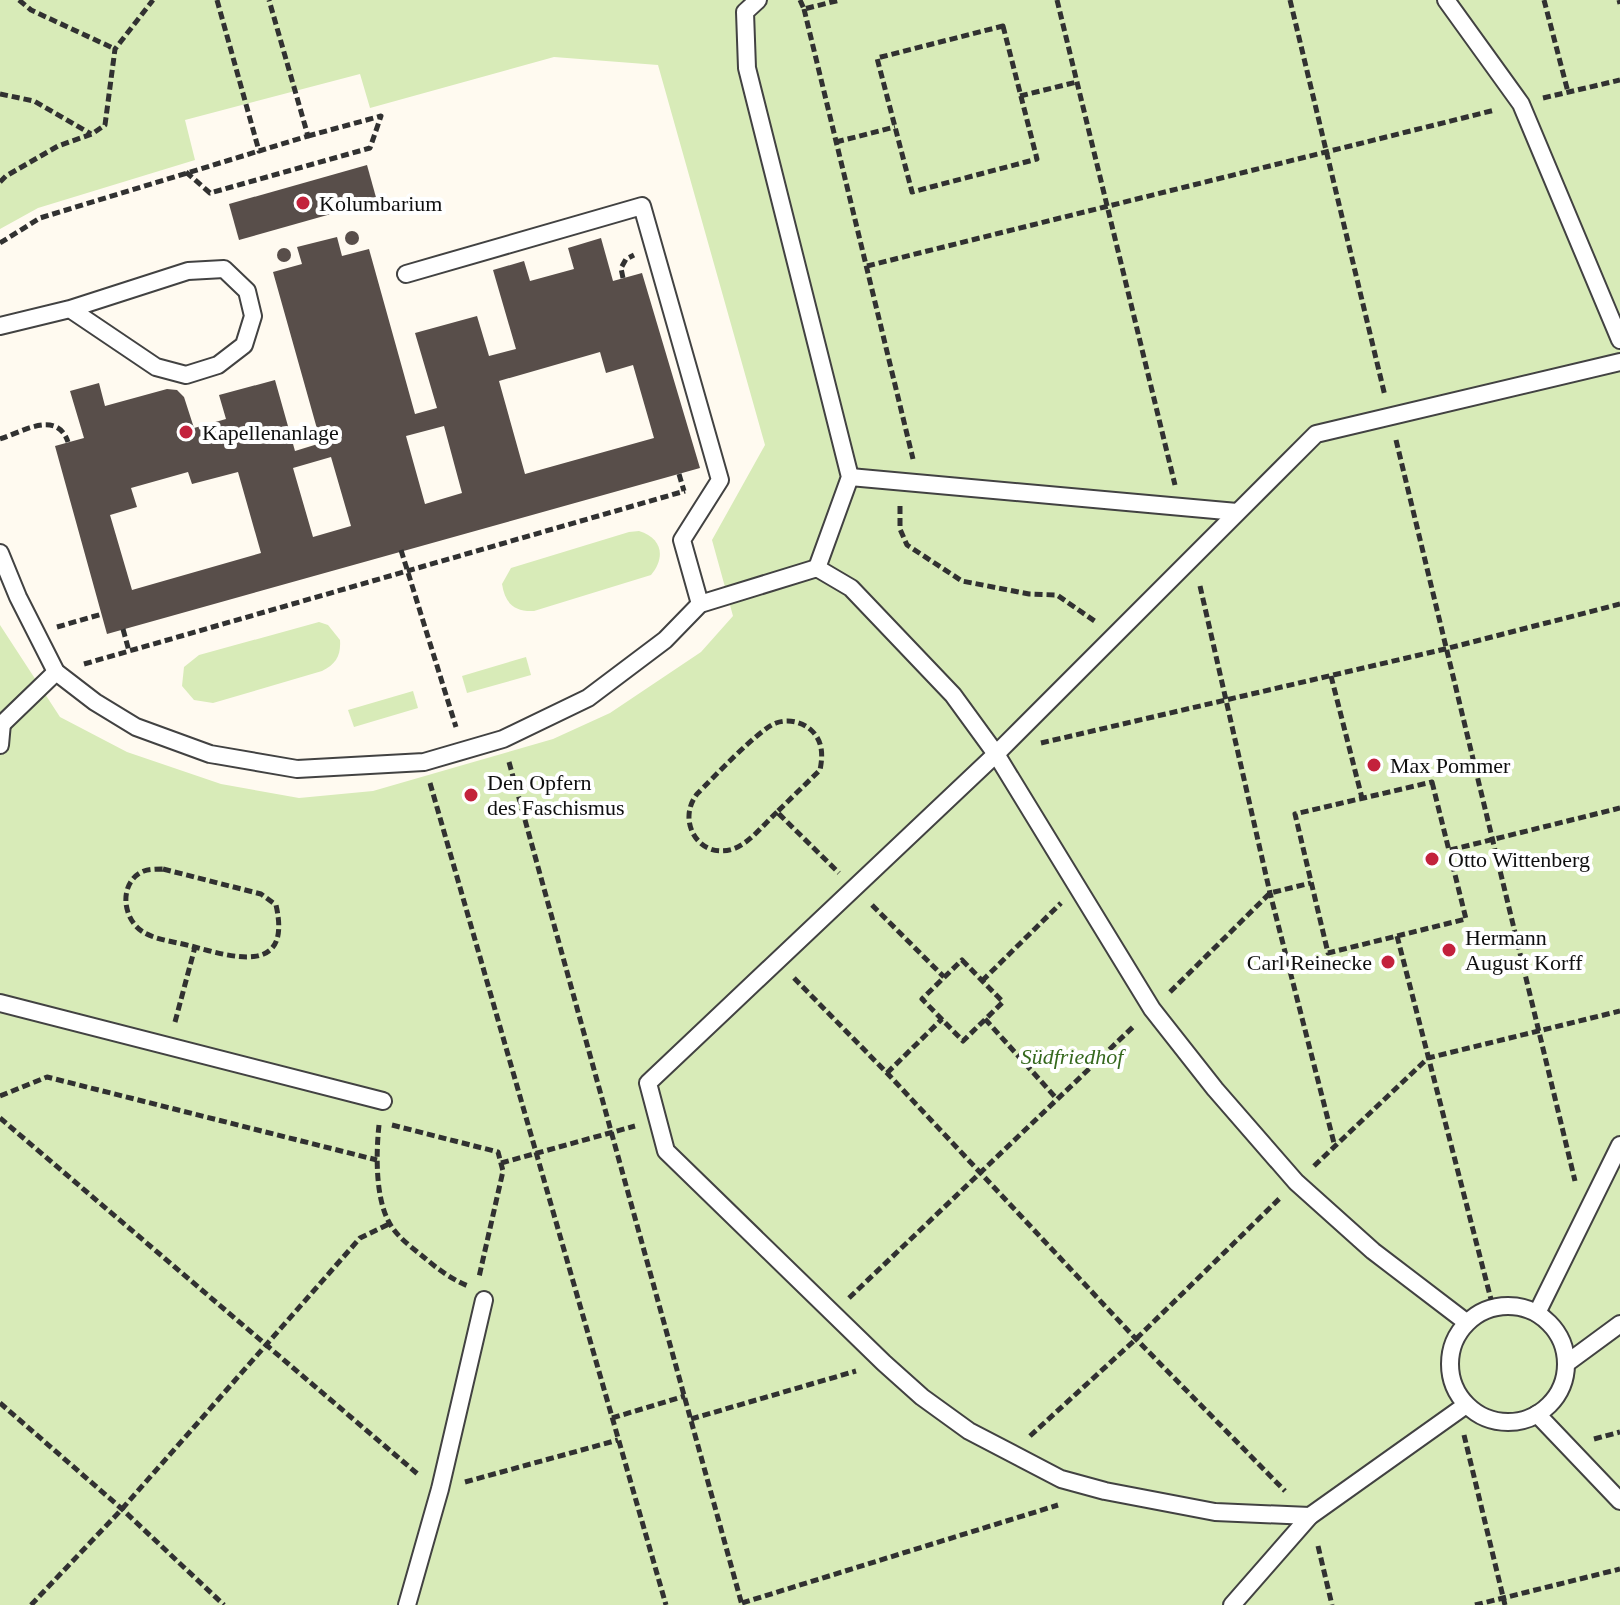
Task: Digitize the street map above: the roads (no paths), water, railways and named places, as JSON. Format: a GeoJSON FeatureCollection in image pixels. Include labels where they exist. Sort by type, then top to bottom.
{"type":"FeatureCollection","features":[{"type":"Feature","properties":{"kind":"lane"},"geometry":{"type":"LineString","coordinates":[[758,0],[745,12],[747,68],[850,477],[817,568]]}},
{"type":"Feature","properties":{"kind":"lane"},"geometry":{"type":"LineString","coordinates":[[1446,0],[1521,104],[1620,340]]}},
{"type":"Feature","properties":{"kind":"lane"},"geometry":{"type":"LineString","coordinates":[[406,274],[642,206],[720,480],[682,540],[700,604]]}},
{"type":"Feature","properties":{"kind":"lane"},"geometry":{"type":"LineString","coordinates":[[0,326],[70,309],[188,271],[224,269],[247,291],[253,316],[244,345],[218,365],[186,375],[156,367],[70,309]]}},
{"type":"Feature","properties":{"kind":"lane"},"geometry":{"type":"LineString","coordinates":[[1310,1516],[1215,1512],[1105,1491],[1061,1479],[969,1431],[922,1397],[884,1363],[666,1151],[648,1083],[996,754],[1316,434],[1620,362]]}},
{"type":"Feature","properties":{"kind":"lane"},"geometry":{"type":"LineString","coordinates":[[850,477],[1237,512]]}},
{"type":"Feature","properties":{"kind":"lane"},"geometry":{"type":"LineString","coordinates":[[0,553],[18,597],[56,672],[95,702],[136,727],[210,754],[297,769],[424,762],[503,739],[588,698],[665,640],[700,604],[817,568],[851,588],[953,695],[996,754],[1152,1009],[1215,1089],[1296,1182],[1373,1251],[1466,1322]]}},
{"type":"Feature","properties":{"kind":"lane"},"geometry":{"type":"LineString","coordinates":[[0,745],[1,724],[56,672]]}},
{"type":"Feature","properties":{"kind":"lane"},"geometry":{"type":"LineString","coordinates":[[0,1003],[383,1101]]}},
{"type":"Feature","properties":{"kind":"lane"},"geometry":{"type":"LineString","coordinates":[[1537,1313],[1620,1145]]}},
{"type":"Feature","properties":{"kind":"lane"},"geometry":{"type":"LineString","coordinates":[[407,1605],[440,1489],[484,1300]]}},
{"type":"Feature","properties":{"kind":"lane"},"geometry":{"type":"LineString","coordinates":[[1508,1305],[1537,1313],[1559,1334],[1565,1348],[1565,1379],[1559,1393],[1537,1414],[1508,1422],[1462,1408],[1451,1379],[1449,1363],[1451,1348],[1466,1322],[1493,1307],[1508,1305]]}},
{"type":"Feature","properties":{"kind":"lane"},"geometry":{"type":"LineString","coordinates":[[1567,1363],[1620,1324]]}},
{"type":"Feature","properties":{"kind":"lane"},"geometry":{"type":"LineString","coordinates":[[1232,1605],[1310,1516],[1462,1408]]}},
{"type":"Feature","properties":{"kind":"lane"},"geometry":{"type":"LineString","coordinates":[[1537,1414],[1620,1501]]}},
{"type":"Feature","properties":{"kind":"place","name":"Kolumbarium"},"geometry":{"type":"Point","coordinates":[303,203]}},
{"type":"Feature","properties":{"kind":"place","name":"Kapellenanlage"},"geometry":{"type":"Point","coordinates":[186,432]}},
{"type":"Feature","properties":{"kind":"place","name":"Max Pommer"},"geometry":{"type":"Point","coordinates":[1374,765]}},
{"type":"Feature","properties":{"kind":"place","name":"Den Opfern des Faschismus"},"geometry":{"type":"Point","coordinates":[471,795]}},
{"type":"Feature","properties":{"kind":"place","name":"Otto Wittenberg"},"geometry":{"type":"Point","coordinates":[1432,859]}},
{"type":"Feature","properties":{"kind":"place","name":"Hermann August Korff"},"geometry":{"type":"Point","coordinates":[1449,950]}},
{"type":"Feature","properties":{"kind":"place","name":"Carl Reinecke"},"geometry":{"type":"Point","coordinates":[1388,962]}},
{"type":"Feature","properties":{"kind":"park label","name":"Südfriedhof"},"geometry":{"type":"Point","coordinates":[1072,1056]}}]}
